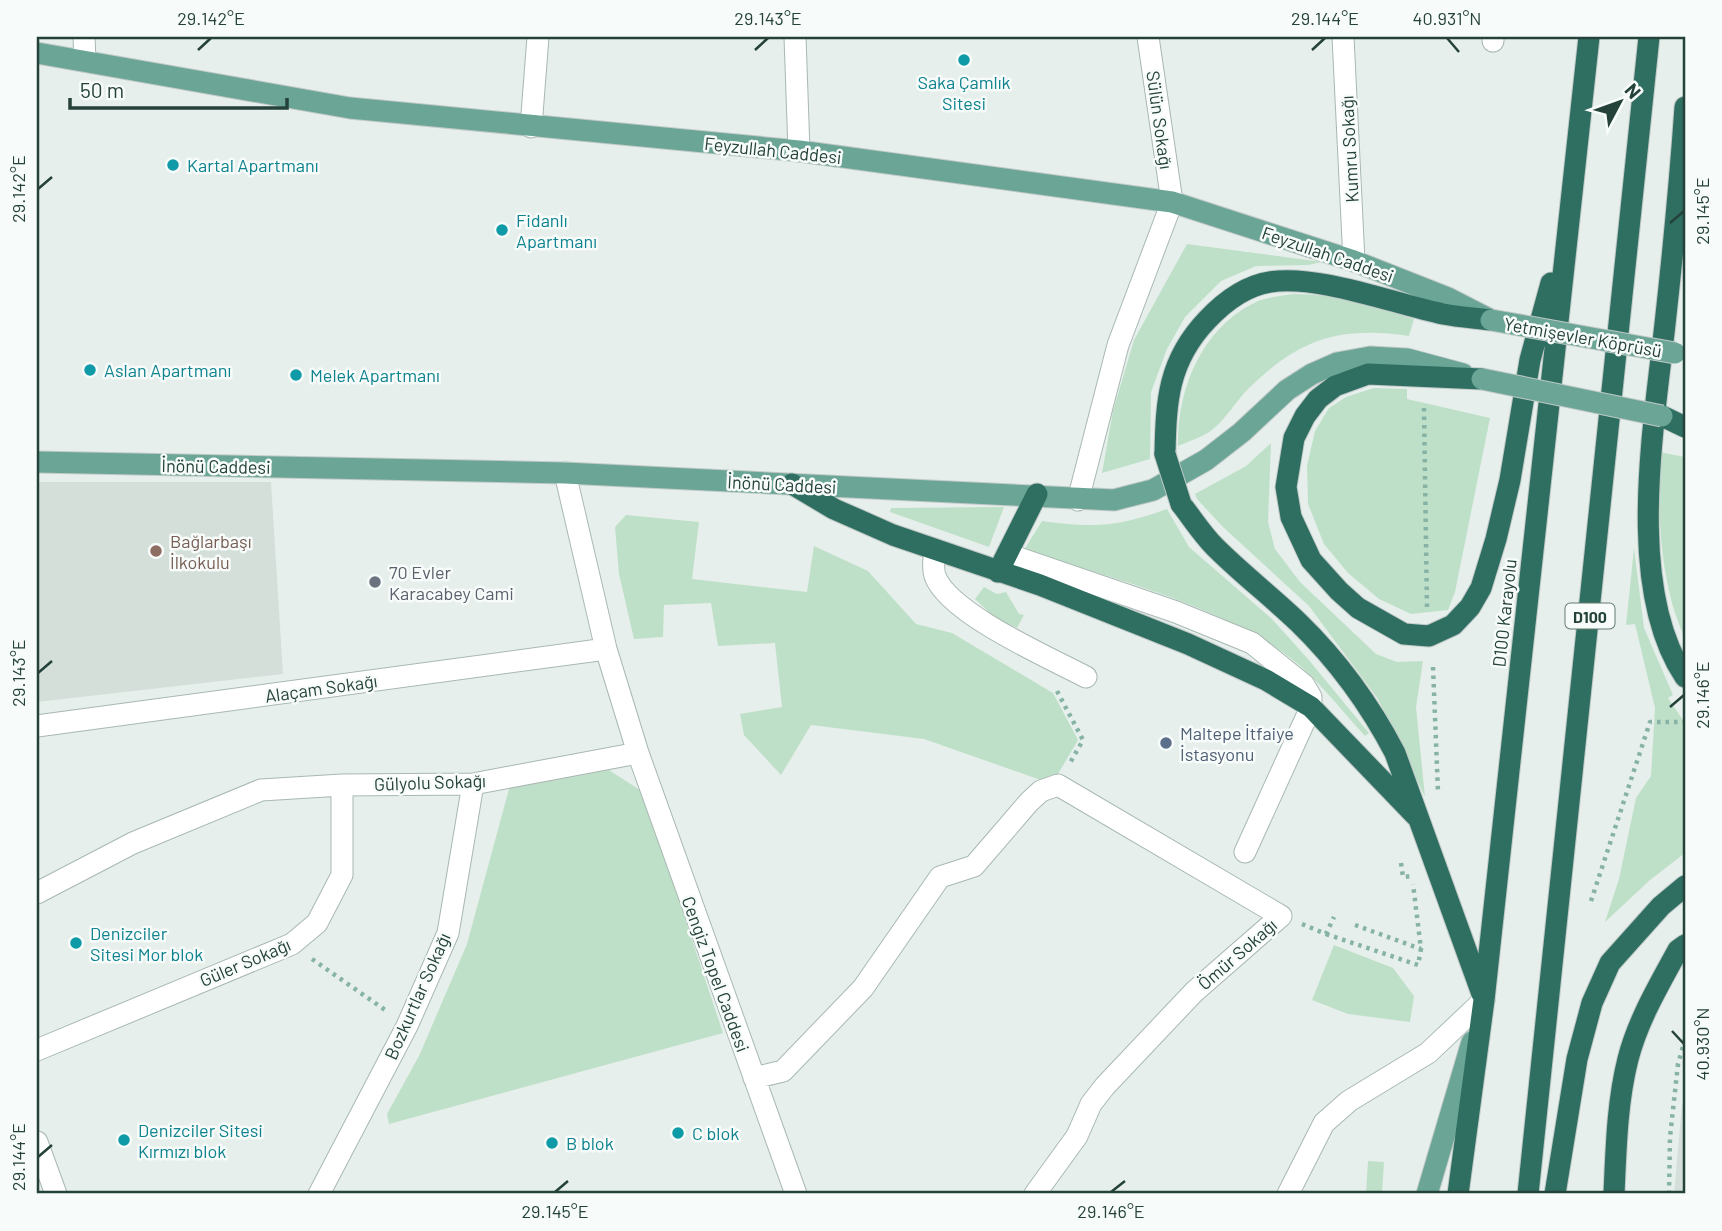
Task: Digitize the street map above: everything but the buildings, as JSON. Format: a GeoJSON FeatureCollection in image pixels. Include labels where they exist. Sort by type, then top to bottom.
{"type":"FeatureCollection","features":[{"type":"Feature","properties":{"kind":"highway","name":"D100 Karayolu"},"geometry":{"type":"LineString","coordinates":[[1458,1194],[1484,1000],[1589,37]]}},
{"type":"Feature","properties":{"kind":"highway","name":"D100"},"geometry":{"type":"LineString","coordinates":[[1528,1194],[1649,37]]}},
{"type":"Feature","properties":{"kind":"highway"},"geometry":{"type":"LineString","coordinates":[[1685,107],[1679,193],[1647,490],[1652,576],[1662,631],[1685,677]]}},
{"type":"Feature","properties":{"kind":"highway"},"geometry":{"type":"LineString","coordinates":[[1482,379],[1368,374],[1335,386],[1318,400],[1305,416],[1294,438],[1286,487],[1292,517],[1311,560],[1358,608],[1404,634],[1429,636],[1452,625],[1469,607],[1481,588],[1510,480],[1530,360],[1567,227]]}},
{"type":"Feature","properties":{"kind":"highway"},"geometry":{"type":"LineString","coordinates":[[1484,1000],[1395,753],[1382,727],[1353,685],[1300,624],[1213,545],[1181,504],[1164,454],[1166,404],[1178,362],[1189,342],[1216,310],[1250,288],[1271,281],[1311,283],[1445,314],[1491,320]]}},
{"type":"Feature","properties":{"kind":"highway"},"geometry":{"type":"LineString","coordinates":[[1662,416],[1685,427]]}},
{"type":"Feature","properties":{"kind":"highway"},"geometry":{"type":"LineString","coordinates":[[792,484],[834,509],[893,535],[935,550],[1002,563],[1040,585],[1188,644],[1266,680],[1311,707],[1416,816]]}},
{"type":"Feature","properties":{"kind":"highway"},"geometry":{"type":"LineString","coordinates":[[1002,563],[1037,494]]}},
{"type":"Feature","properties":{"kind":"highway"},"geometry":{"type":"LineString","coordinates":[[1555,1194],[1577,1059],[1592,1003],[1610,963],[1661,906],[1685,886]]}},
{"type":"Feature","properties":{"kind":"highway"},"geometry":{"type":"LineString","coordinates":[[1577,1059],[1606,989],[1657,926],[1685,903]]}},
{"type":"Feature","properties":{"kind":"highway"},"geometry":{"type":"LineString","coordinates":[[1614,1194],[1618,1125],[1628,1059],[1651,999],[1678,950],[1685,945]]}},
{"type":"Feature","properties":{"kind":"main road","name":"Feyzullah Caddesi"},"geometry":{"type":"LineString","coordinates":[[37,53],[350,108],[799,150],[1172,202],[1354,261],[1448,298],[1491,320]]}},
{"type":"Feature","properties":{"kind":"main road","name":"Yetmişevler Köprüsü"},"geometry":{"type":"LineString","coordinates":[[1491,320],[1682,356]]}},
{"type":"Feature","properties":{"kind":"main road","name":"İnönü Caddesi"},"geometry":{"type":"LineString","coordinates":[[37,463],[565,473],[1037,494],[1114,500],[1153,490],[1206,460],[1242,432],[1287,390],[1311,374],[1337,363],[1370,357],[1407,359],[1482,379]]}},
{"type":"Feature","properties":{"kind":"main road"},"geometry":{"type":"LineString","coordinates":[[1482,379],[1685,420]]}},
{"type":"Feature","properties":{"kind":"main road"},"geometry":{"type":"LineString","coordinates":[[1427,1194],[1484,1000]]}},
{"type":"Feature","properties":{"kind":"street"},"geometry":{"type":"LineString","coordinates":[[84,37],[85,61]]}},
{"type":"Feature","properties":{"kind":"street"},"geometry":{"type":"LineString","coordinates":[[531,127],[538,37]]}},
{"type":"Feature","properties":{"kind":"street"},"geometry":{"type":"LineString","coordinates":[[795,37],[799,150]]}},
{"type":"Feature","properties":{"kind":"street","name":"Sülün Sokağı"},"geometry":{"type":"LineString","coordinates":[[1148,37],[1172,202]]}},
{"type":"Feature","properties":{"kind":"street","name":"Kumru Sokağı"},"geometry":{"type":"LineString","coordinates":[[1343,37],[1354,261]]}},
{"type":"Feature","properties":{"kind":"street"},"geometry":{"type":"LineString","coordinates":[[1078,499],[1118,345],[1172,202]]}},
{"type":"Feature","properties":{"kind":"street"},"geometry":{"type":"LineString","coordinates":[[565,473],[606,649],[638,753]]}},
{"type":"Feature","properties":{"kind":"street"},"geometry":{"type":"LineString","coordinates":[[935,550],[933,564],[939,583],[972,615],[1086,677]]}},
{"type":"Feature","properties":{"kind":"street","name":"Alaçam Sokağı"},"geometry":{"type":"LineString","coordinates":[[37,726],[606,649]]}},
{"type":"Feature","properties":{"kind":"street"},"geometry":{"type":"LineString","coordinates":[[1245,852],[1311,707]]}},
{"type":"Feature","properties":{"kind":"street","name":"Gülyolu Sokağı"},"geometry":{"type":"LineString","coordinates":[[37,892],[133,843],[261,790],[342,785],[473,784],[638,753]]}},
{"type":"Feature","properties":{"kind":"street","name":"Cengiz Topel Caddesi"},"geometry":{"type":"LineString","coordinates":[[638,753],[796,1194]]}},
{"type":"Feature","properties":{"kind":"street","name":"Bozkurtlar Sokağı"},"geometry":{"type":"LineString","coordinates":[[318,1194],[407,1026],[448,933],[473,784]]}},
{"type":"Feature","properties":{"kind":"street","name":"Güler Sokağı"},"geometry":{"type":"LineString","coordinates":[[37,1050],[292,944],[317,923],[342,875],[342,785]]}},
{"type":"Feature","properties":{"kind":"street","name":"Ömür Sokağı"},"geometry":{"type":"LineString","coordinates":[[754,1078],[783,1071],[863,988],[940,877],[974,866],[1029,802],[1041,791],[1058,785],[1281,916],[1194,992],[1105,1086],[1091,1104],[1077,1136],[1035,1194]]}},
{"type":"Feature","properties":{"kind":"street"},"geometry":{"type":"LineString","coordinates":[[1288,1194],[1324,1123],[1349,1101],[1428,1053],[1484,1000]]}},
{"type":"Feature","properties":{"kind":"street"},"geometry":{"type":"LineString","coordinates":[[37,1142],[56,1194]]}},
{"type":"Feature","properties":{"kind":"path"},"geometry":{"type":"LineString","coordinates":[[1424,408],[1427,610]]}},
{"type":"Feature","properties":{"kind":"path"},"geometry":{"type":"LineString","coordinates":[[1433,667],[1438,803]]}},
{"type":"Feature","properties":{"kind":"path"},"geometry":{"type":"LineString","coordinates":[[1591,901],[1650,722],[1685,722]]}},
{"type":"Feature","properties":{"kind":"path"},"geometry":{"type":"LineString","coordinates":[[1401,863],[1403,877]]}},
{"type":"Feature","properties":{"kind":"path"},"geometry":{"type":"LineString","coordinates":[[1281,916],[1414,965],[1420,963],[1421,949],[1412,876]]}},
{"type":"Feature","properties":{"kind":"path"},"geometry":{"type":"LineString","coordinates":[[1326,934],[1334,917]]}},
{"type":"Feature","properties":{"kind":"path"},"geometry":{"type":"LineString","coordinates":[[1355,925],[1421,949]]}},
{"type":"Feature","properties":{"kind":"path"},"geometry":{"type":"LineString","coordinates":[[292,944],[407,1026]]}},
{"type":"Feature","properties":{"kind":"path"},"geometry":{"type":"LineString","coordinates":[[1669,1194],[1670,1137],[1678,1064],[1685,1040]]}},
{"type":"Feature","properties":{"kind":"shaded area","name":"Bağlarbaşı İlkokulu"},"geometry":{"type":"Polygon","coordinates":[[[37,482],[271,482],[283,674],[37,702],[37,482]]]}},
{"type":"Feature","properties":{"kind":"shaded area"},"geometry":{"type":"Polygon","coordinates":[[[1685,1103],[1685,1194],[1674,1194],[1682,1105],[1685,1103]]]}},
{"type":"Feature","properties":{"kind":"green space"},"geometry":{"type":"Polygon","coordinates":[[[1187,244],[1322,262],[1308,265],[1256,266],[1221,281],[1185,317],[1167,349],[1151,392],[1150,459],[1102,473],[1113,411],[1134,340],[1187,244]]]}},
{"type":"Feature","properties":{"kind":"green space"},"geometry":{"type":"Polygon","coordinates":[[[1294,294],[1340,298],[1414,319],[1409,336],[1384,333],[1341,335],[1303,348],[1285,358],[1248,389],[1212,430],[1178,446],[1187,384],[1205,346],[1218,330],[1252,304],[1267,298],[1294,294]]]}},
{"type":"Feature","properties":{"kind":"green space"},"geometry":{"type":"Polygon","coordinates":[[[1374,388],[1407,389],[1407,399],[1490,418],[1455,592],[1448,610],[1411,614],[1379,599],[1348,573],[1324,544],[1308,504],[1307,466],[1315,431],[1329,408],[1346,397],[1374,388]]]}},
{"type":"Feature","properties":{"kind":"green space"},"geometry":{"type":"Polygon","coordinates":[[[1271,443],[1268,522],[1275,549],[1300,582],[1376,654],[1397,662],[1423,661],[1416,707],[1425,797],[1378,699],[1309,606],[1223,527],[1197,499],[1195,494],[1246,466],[1271,443]]]}},
{"type":"Feature","properties":{"kind":"green space"},"geometry":{"type":"Polygon","coordinates":[[[1659,452],[1685,457],[1685,640],[1672,604],[1664,563],[1659,507],[1659,452]]]}},
{"type":"Feature","properties":{"kind":"green space"},"geometry":{"type":"Polygon","coordinates":[[[1004,507],[989,547],[890,512],[891,508],[1004,507]]]}},
{"type":"Feature","properties":{"kind":"green space"},"geometry":{"type":"Polygon","coordinates":[[[1167,509],[1189,547],[1272,619],[1369,733],[1365,736],[1299,665],[1272,645],[1240,627],[1168,596],[1024,550],[1042,521],[1077,525],[1119,523],[1167,509]]]}},
{"type":"Feature","properties":{"kind":"green space"},"geometry":{"type":"Polygon","coordinates":[[[626,515],[699,522],[692,579],[807,592],[814,546],[868,571],[916,624],[952,633],[1053,693],[1078,740],[1052,784],[924,739],[811,725],[781,775],[744,735],[740,714],[782,707],[775,643],[718,646],[711,603],[664,605],[663,637],[634,639],[619,574],[615,527],[626,515]]]}},
{"type":"Feature","properties":{"kind":"green space"},"geometry":{"type":"Polygon","coordinates":[[[1634,548],[1644,628],[1673,695],[1668,698],[1685,723],[1685,853],[1650,880],[1605,922],[1619,879],[1636,798],[1651,776],[1655,708],[1635,624],[1626,625],[1634,548]]]}},
{"type":"Feature","properties":{"kind":"green space"},"geometry":{"type":"Polygon","coordinates":[[[984,587],[997,594],[1006,592],[1019,614],[1024,615],[1017,628],[994,617],[975,599],[984,587]]]}},
{"type":"Feature","properties":{"kind":"green space"},"geometry":{"type":"Polygon","coordinates":[[[609,770],[643,792],[723,1033],[389,1124],[387,1114],[419,1056],[467,944],[509,789],[609,770]]]}},
{"type":"Feature","properties":{"kind":"green space"},"geometry":{"type":"Polygon","coordinates":[[[1334,945],[1393,968],[1414,996],[1410,1022],[1348,1014],[1312,1000],[1334,945]]]}},
{"type":"Feature","properties":{"kind":"green space"},"geometry":{"type":"Polygon","coordinates":[[[1368,1161],[1384,1162],[1382,1194],[1366,1194],[1368,1161]]]}},
{"type":"Feature","properties":{"kind":"place","name":"Saka Çamlık Sitesi"},"geometry":{"type":"Point","coordinates":[964,60]}},
{"type":"Feature","properties":{"kind":"place","name":"Kartal Apartmanı"},"geometry":{"type":"Point","coordinates":[173,165]}},
{"type":"Feature","properties":{"kind":"place","name":"Fidanlı Apartmanı"},"geometry":{"type":"Point","coordinates":[502,230]}},
{"type":"Feature","properties":{"kind":"place","name":"Aslan Apartmanı"},"geometry":{"type":"Point","coordinates":[90,370]}},
{"type":"Feature","properties":{"kind":"place","name":"Melek Apartmanı"},"geometry":{"type":"Point","coordinates":[296,375]}},
{"type":"Feature","properties":{"kind":"place","name":"Bağlarbaşı İlkokulu"},"geometry":{"type":"Point","coordinates":[156,551]}},
{"type":"Feature","properties":{"kind":"place","name":"70 Evler Karacabey Cami"},"geometry":{"type":"Point","coordinates":[375,582]}},
{"type":"Feature","properties":{"kind":"place","name":"Maltepe İtfaiye İstasyonu"},"geometry":{"type":"Point","coordinates":[1166,743]}},
{"type":"Feature","properties":{"kind":"place","name":"Denizciler Sitesi Mor blok"},"geometry":{"type":"Point","coordinates":[76,943]}},
{"type":"Feature","properties":{"kind":"place","name":"C blok"},"geometry":{"type":"Point","coordinates":[678,1133]}},
{"type":"Feature","properties":{"kind":"place","name":"Denizciler Sitesi Kırmızı blok"},"geometry":{"type":"Point","coordinates":[124,1140]}},
{"type":"Feature","properties":{"kind":"place","name":"B blok"},"geometry":{"type":"Point","coordinates":[552,1143]}}]}
